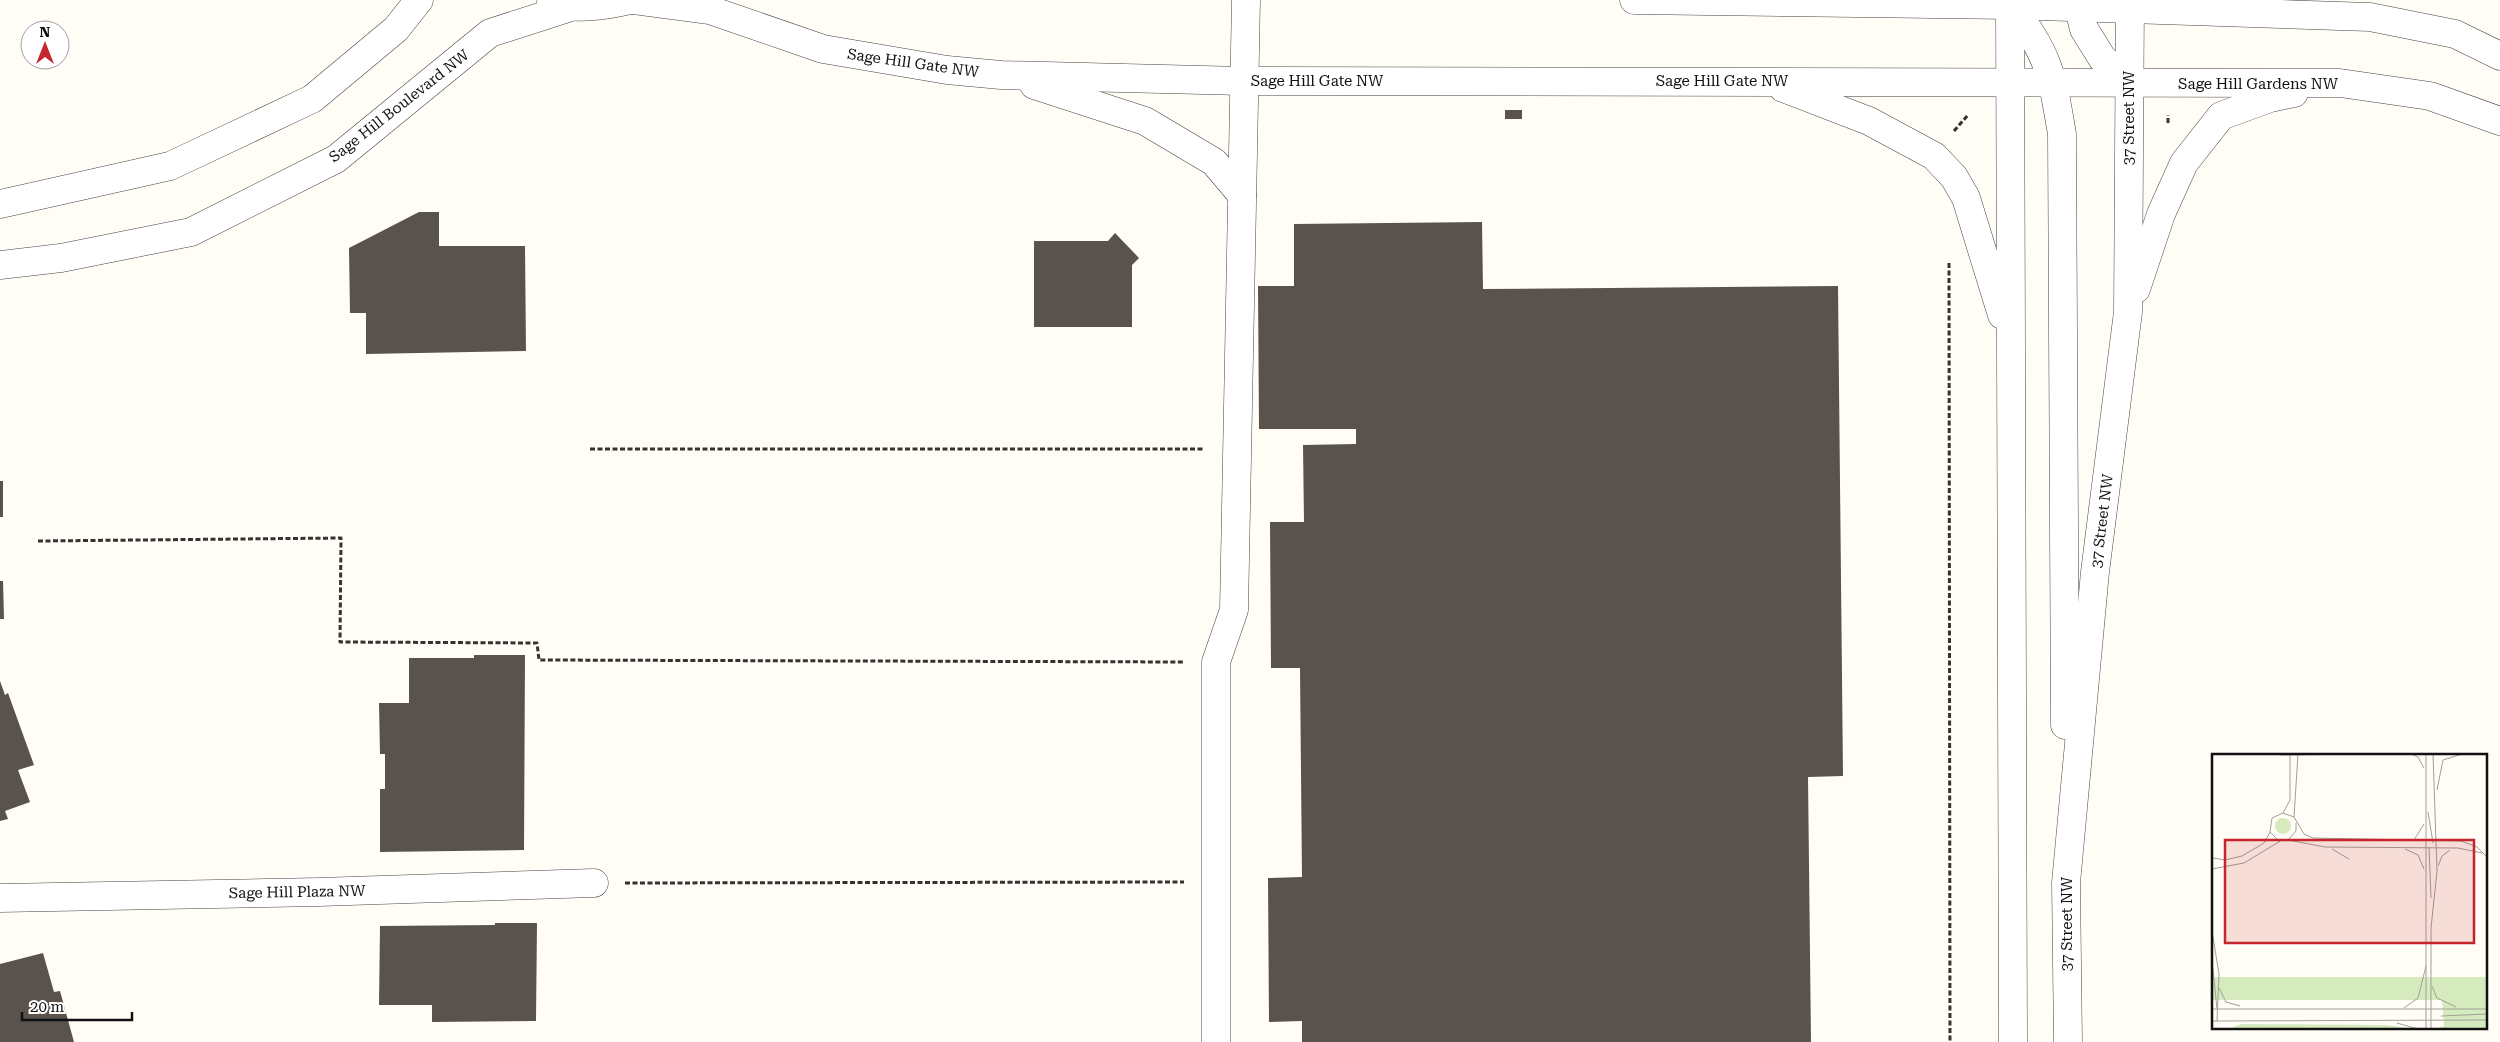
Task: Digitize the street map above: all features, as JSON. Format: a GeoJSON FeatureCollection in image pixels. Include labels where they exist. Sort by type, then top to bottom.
{"type":"FeatureCollection","features":[{"type":"Feature","properties":{"kind":"street"},"geometry":{"type":"LineString","coordinates":[[0,204],[170,166],[312,99],[396,29],[419,0]]}},
{"type":"Feature","properties":{"kind":"street"},"geometry":{"type":"LineString","coordinates":[[537,0],[568,8],[600,7],[632,0]]}},
{"type":"Feature","properties":{"kind":"street","name":"Sage Hill Gate NW"},"geometry":{"type":"LineString","coordinates":[[632,0],[710,10],[823,49],[947,70],[1001,75],[1243,81],[2010,83]]}},
{"type":"Feature","properties":{"kind":"street"},"geometry":{"type":"LineString","coordinates":[[1216,1042],[1216,662],[1234,610],[1246,0]]}},
{"type":"Feature","properties":{"kind":"street"},"geometry":{"type":"LineString","coordinates":[[1634,0],[2130,4],[2370,17],[2455,34],[2500,56]]}},
{"type":"Feature","properties":{"kind":"street"},"geometry":{"type":"LineString","coordinates":[[2010,2],[2013,1042]]}},
{"type":"Feature","properties":{"kind":"street"},"geometry":{"type":"LineString","coordinates":[[2010,2],[2031,31],[2046,58],[2053,83],[2062,134],[2066,883]]}},
{"type":"Feature","properties":{"kind":"street"},"geometry":{"type":"LineString","coordinates":[[2078,3],[2084,29],[2098,50],[2130,83]]}},
{"type":"Feature","properties":{"kind":"street","name":"37 Street NW"},"geometry":{"type":"LineString","coordinates":[[2068,1042],[2066,883],[2096,572],[2128,312],[2130,4]]}},
{"type":"Feature","properties":{"kind":"street","name":"Sage Hill Boulevard NW"},"geometry":{"type":"LineString","coordinates":[[0,265],[61,258],[191,232],[336,159],[490,33],[568,8]]}},
{"type":"Feature","properties":{"kind":"street"},"geometry":{"type":"LineString","coordinates":[[1001,75],[1145,122],[1214,162],[1242,195]]}},
{"type":"Feature","properties":{"kind":"street"},"geometry":{"type":"LineString","coordinates":[[1767,82],[1869,121],[1934,156],[1954,177],[1966,198],[2010,343]]}},
{"type":"Feature","properties":{"kind":"street","name":"Sage Hill Gardens NW"},"geometry":{"type":"LineString","coordinates":[[2010,83],[2340,83],[2430,96],[2500,121]]}},
{"type":"Feature","properties":{"kind":"street"},"geometry":{"type":"LineString","coordinates":[[2128,312],[2161,214],[2184,163],[2221,116],[2270,98],[2340,83]]}},
{"type":"Feature","properties":{"kind":"street","name":"Sage Hill Plaza NW"},"geometry":{"type":"LineString","coordinates":[[0,898],[319,892],[594,883]]}},
{"type":"Feature","properties":{"kind":"path"},"geometry":{"type":"LineString","coordinates":[[1934,156],[1968,115],[1969,83]]}},
{"type":"Feature","properties":{"kind":"path"},"geometry":{"type":"LineString","coordinates":[[1949,257],[1950,1042]]}},
{"type":"Feature","properties":{"kind":"path"},"geometry":{"type":"LineString","coordinates":[[590,449],[1238,449]]}},
{"type":"Feature","properties":{"kind":"path"},"geometry":{"type":"LineString","coordinates":[[38,541],[341,538],[340,642],[537,643],[539,660],[1189,662]]}},
{"type":"Feature","properties":{"kind":"path"},"geometry":{"type":"LineString","coordinates":[[594,883],[1190,882]]}},
{"type":"Feature","properties":{"kind":"building"},"geometry":{"type":"Polygon","coordinates":[[[1505,110],[1522,110],[1522,119],[1505,119],[1505,110]]]}},
{"type":"Feature","properties":{"kind":"building"},"geometry":{"type":"Polygon","coordinates":[[[419,212],[439,212],[439,246],[525,246],[526,351],[366,354],[366,313],[350,313],[349,248],[419,212]]]}},
{"type":"Feature","properties":{"kind":"building"},"geometry":{"type":"Polygon","coordinates":[[[1482,222],[1483,289],[1838,286],[1843,776],[1808,777],[1811,1042],[1302,1042],[1302,1021],[1269,1022],[1268,878],[1302,877],[1300,668],[1271,668],[1270,522],[1304,522],[1303,445],[1356,444],[1356,429],[1259,429],[1258,286],[1294,286],[1294,224],[1482,222]]]}},
{"type":"Feature","properties":{"kind":"building"},"geometry":{"type":"Polygon","coordinates":[[[1115,233],[1139,258],[1132,265],[1132,327],[1034,327],[1034,241],[1108,241],[1115,233]]]}},
{"type":"Feature","properties":{"kind":"building"},"geometry":{"type":"Polygon","coordinates":[[[0,481],[3,481],[3,517],[0,517],[0,481]]]}},
{"type":"Feature","properties":{"kind":"building"},"geometry":{"type":"Polygon","coordinates":[[[0,581],[3,581],[4,619],[0,619],[0,581]]]}},
{"type":"Feature","properties":{"kind":"building"},"geometry":{"type":"Polygon","coordinates":[[[474,655],[525,655],[524,850],[380,852],[380,789],[385,789],[385,754],[380,754],[379,703],[409,703],[409,658],[474,658],[474,655]]]}},
{"type":"Feature","properties":{"kind":"building"},"geometry":{"type":"Polygon","coordinates":[[[0,681],[5,695],[8,693],[34,765],[18,770],[30,802],[5,811],[8,819],[0,821],[0,681]]]}},
{"type":"Feature","properties":{"kind":"building"},"geometry":{"type":"Polygon","coordinates":[[[495,923],[537,923],[536,1021],[432,1022],[432,1005],[379,1005],[380,926],[495,925],[495,923]]]}},
{"type":"Feature","properties":{"kind":"building"},"geometry":{"type":"Polygon","coordinates":[[[43,953],[54,992],[60,991],[74,1042],[0,1042],[0,964],[43,953]]]}}]}
